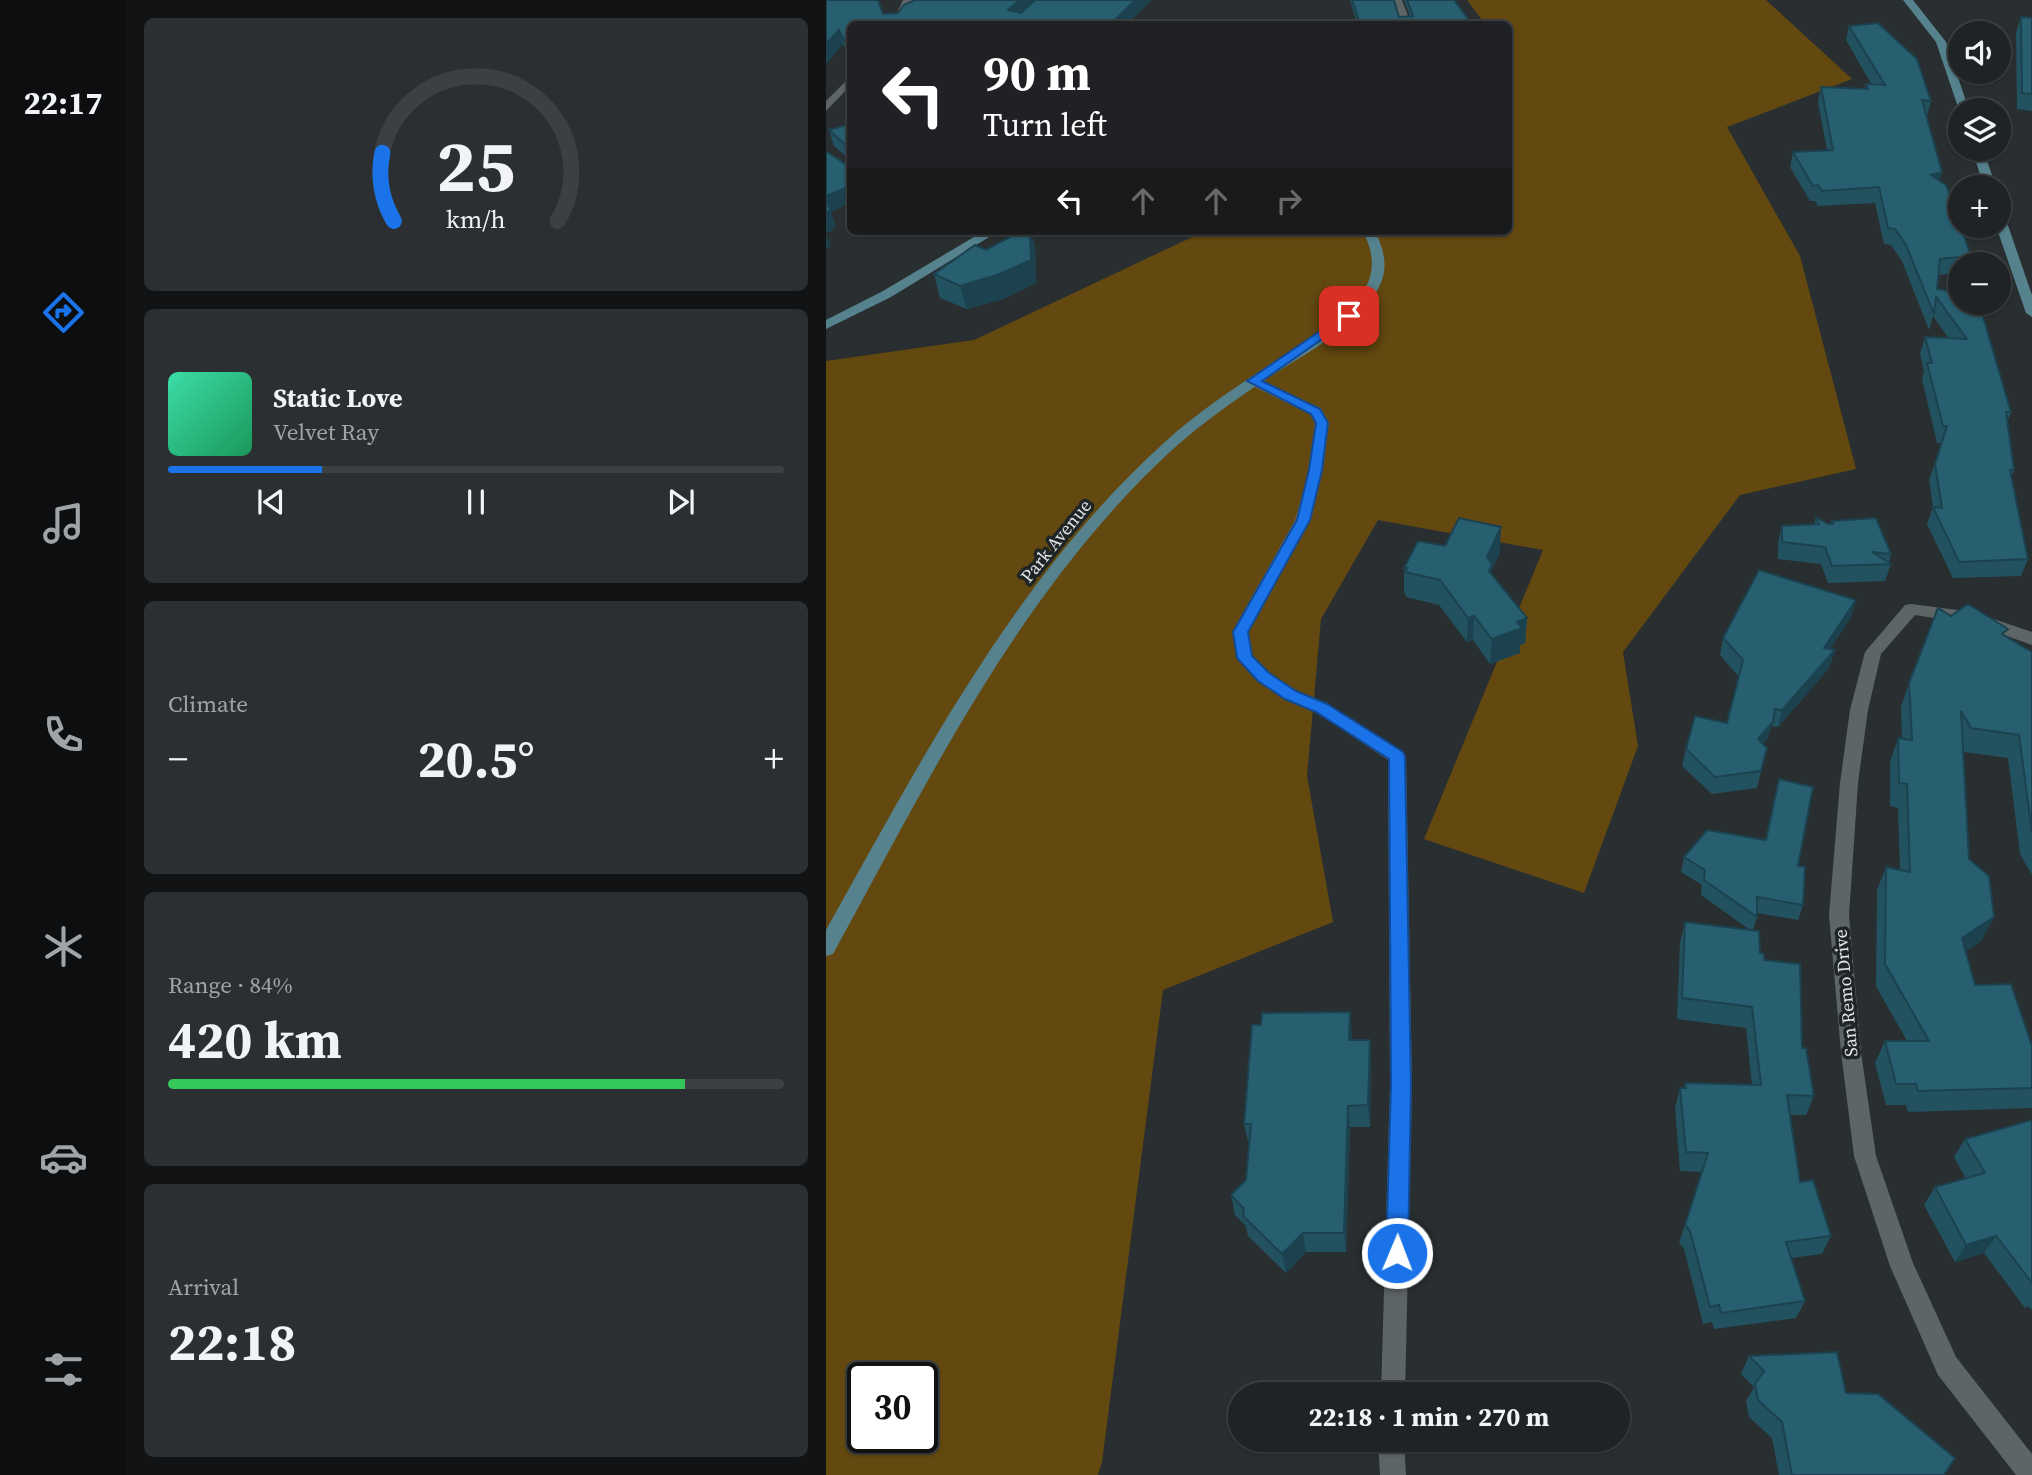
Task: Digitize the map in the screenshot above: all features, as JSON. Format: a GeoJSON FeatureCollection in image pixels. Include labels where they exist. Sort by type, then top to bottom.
{"type":"FeatureCollection","features":[{"type":"Feature","properties":{"kind":"main road"},"geometry":{"type":"LineString","coordinates":[[1908,0],[1941,42],[1960,98]]}},
{"type":"Feature","properties":{"kind":"main road"},"geometry":{"type":"LineString","coordinates":[[826,325],[887,294],[986,235]]}},
{"type":"Feature","properties":{"kind":"main road","name":"Park Avenue"},"geometry":{"type":"LineString","coordinates":[[826,948],[1007,633],[1118,495],[1164,450],[1211,411],[1349,316],[1372,288],[1380,267],[1377,246],[1371,235]]}},
{"type":"Feature","properties":{"kind":"main road"},"geometry":{"type":"LineString","coordinates":[[2006,238],[2032,313]]}},
{"type":"Feature","properties":{"kind":"street"},"geometry":{"type":"LineString","coordinates":[[898,21],[908,0]]}},
{"type":"Feature","properties":{"kind":"street"},"geometry":{"type":"LineString","coordinates":[[1397,0],[1405,21]]}},
{"type":"Feature","properties":{"kind":"street"},"geometry":{"type":"LineString","coordinates":[[826,108],[847,85]]}},
{"type":"Feature","properties":{"kind":"street"},"geometry":{"type":"LineString","coordinates":[[1253,381],[1316,411],[1322,423],[1316,470],[1303,520],[1240,632],[1245,658],[1264,677],[1290,695],[1322,708],[1397,757],[1401,1085],[1393,1382]]}},
{"type":"Feature","properties":{"kind":"street","name":"San Remo Drive"},"geometry":{"type":"LineString","coordinates":[[2032,639],[2006,626],[1959,613],[1911,609],[1873,652],[1860,710],[1849,783],[1839,915],[1851,1052],[1866,1156],[1902,1266],[1947,1366],[2032,1475]]}},
{"type":"Feature","properties":{"kind":"street"},"geometry":{"type":"LineString","coordinates":[[1392,1452],[1393,1475]]}},
{"type":"Feature","properties":{"kind":"shaded area"},"geometry":{"type":"Polygon","coordinates":[[[1467,0],[1766,0],[1852,79],[1727,127],[1800,256],[1856,469],[1740,495],[1623,652],[1638,746],[1584,893],[1424,839],[1543,550],[1378,520],[1321,619],[1307,776],[1333,922],[1163,990],[1102,1462],[1098,1475],[826,1475],[826,361],[974,340],[1197,235],[1512,235],[1512,21],[1483,21],[1467,0]]]}},
{"type":"Feature","properties":{"kind":"building"},"geometry":{"type":"Polygon","coordinates":[[[826,0],[878,0],[883,14],[898,13],[904,5],[915,0],[1019,0],[1008,10],[1021,13],[1035,0],[1135,0],[1114,21],[847,21],[847,46],[839,30],[826,44],[826,0]]]}},
{"type":"Feature","properties":{"kind":"building"},"geometry":{"type":"Polygon","coordinates":[[[1352,0],[1394,0],[1399,17],[1413,16],[1407,0],[1454,0],[1470,21],[1359,21],[1352,0]]]}},
{"type":"Feature","properties":{"kind":"building"},"geometry":{"type":"Polygon","coordinates":[[[2021,17],[2032,18],[2032,94],[2022,93],[2021,17]]]}},
{"type":"Feature","properties":{"kind":"building"},"geometry":{"type":"Polygon","coordinates":[[[1878,23],[1917,59],[1931,101],[1922,100],[1942,172],[1931,175],[1946,185],[1948,191],[1948,238],[1965,238],[1970,252],[1948,252],[1948,258],[1940,259],[1937,289],[1948,291],[1948,313],[1936,297],[1934,314],[1906,245],[1895,229],[1888,228],[1879,187],[1822,191],[1818,185],[1813,186],[1793,152],[1833,150],[1821,87],[1868,89],[1866,84],[1885,85],[1849,26],[1878,23]]]}},
{"type":"Feature","properties":{"kind":"building"},"geometry":{"type":"Polygon","coordinates":[[[847,125],[847,146],[829,130],[847,125]]]}},
{"type":"Feature","properties":{"kind":"building"},"geometry":{"type":"Polygon","coordinates":[[[827,152],[847,165],[847,187],[826,196],[827,152]]]}},
{"type":"Feature","properties":{"kind":"building"},"geometry":{"type":"Polygon","coordinates":[[[1014,235],[1030,235],[1031,260],[997,275],[960,286],[934,274],[975,245],[986,250],[1014,235]]]}},
{"type":"Feature","properties":{"kind":"building"},"geometry":{"type":"Polygon","coordinates":[[[1949,315],[1983,315],[2011,412],[2006,412],[2014,470],[2010,470],[2028,559],[1959,562],[1933,507],[1942,508],[1935,464],[1947,426],[1943,426],[1927,363],[1932,363],[1925,337],[1967,339],[1949,315]]]}},
{"type":"Feature","properties":{"kind":"building"},"geometry":{"type":"Polygon","coordinates":[[[1816,517],[1828,524],[1833,524],[1832,521],[1876,518],[1891,554],[1872,552],[1891,564],[1832,566],[1825,547],[1782,542],[1782,526],[1819,524],[1816,517]]]}},
{"type":"Feature","properties":{"kind":"building"},"geometry":{"type":"Polygon","coordinates":[[[1459,518],[1501,527],[1487,557],[1492,564],[1489,571],[1527,618],[1517,622],[1522,628],[1492,639],[1474,616],[1468,618],[1440,580],[1405,572],[1407,568],[1404,568],[1418,541],[1445,546],[1459,518]]]}},
{"type":"Feature","properties":{"kind":"building"},"geometry":{"type":"Polygon","coordinates":[[[1759,570],[1856,600],[1824,648],[1835,650],[1782,710],[1775,709],[1773,722],[1758,739],[1767,748],[1761,771],[1715,777],[1686,749],[1695,716],[1727,723],[1743,660],[1723,638],[1759,570]]]}},
{"type":"Feature","properties":{"kind":"building"},"geometry":{"type":"Polygon","coordinates":[[[1968,604],[2008,629],[2002,634],[2032,652],[2032,832],[2019,735],[1971,728],[1961,711],[1969,859],[1989,876],[1994,917],[1962,938],[1975,985],[2011,984],[2032,1046],[2032,1088],[1918,1091],[1916,1084],[1896,1084],[1885,1041],[1929,1041],[1885,964],[1886,867],[1910,872],[1907,784],[1899,783],[1898,738],[1912,740],[1909,683],[1938,608],[1951,616],[1968,604]]]}},
{"type":"Feature","properties":{"kind":"building"},"geometry":{"type":"Polygon","coordinates":[[[1779,779],[1813,787],[1798,866],[1805,867],[1803,905],[1757,897],[1757,917],[1704,880],[1705,870],[1684,857],[1707,830],[1766,840],[1779,779]]]}},
{"type":"Feature","properties":{"kind":"building"},"geometry":{"type":"Polygon","coordinates":[[[1685,922],[1759,931],[1760,953],[1764,954],[1764,960],[1800,964],[1802,1048],[1806,1048],[1814,1096],[1787,1095],[1800,1182],[1813,1180],[1831,1236],[1786,1242],[1805,1301],[1721,1313],[1719,1305],[1710,1307],[1690,1231],[1685,1225],[1708,1153],[1686,1152],[1680,1088],[1686,1088],[1685,1083],[1761,1085],[1752,1007],[1682,998],[1685,922]]]}},
{"type":"Feature","properties":{"kind":"building"},"geometry":{"type":"Polygon","coordinates":[[[1350,1012],[1349,1040],[1370,1040],[1368,1105],[1348,1106],[1344,1233],[1303,1233],[1282,1254],[1243,1216],[1244,1209],[1231,1195],[1246,1180],[1251,1124],[1244,1124],[1252,1025],[1261,1025],[1262,1013],[1350,1012]]]}},
{"type":"Feature","properties":{"kind":"building"},"geometry":{"type":"Polygon","coordinates":[[[2032,1120],[2032,1283],[1996,1236],[1966,1245],[1935,1187],[1985,1173],[1965,1139],[2032,1120]]]}},
{"type":"Feature","properties":{"kind":"building"},"geometry":{"type":"Polygon","coordinates":[[[1837,1352],[1846,1393],[1878,1394],[1955,1458],[1944,1475],[1792,1475],[1782,1422],[1758,1400],[1755,1384],[1764,1371],[1749,1356],[1837,1352]]]}},
{"type":"Feature","properties":{"kind":"route"},"geometry":{"type":"LineString","coordinates":[[1349,316],[1253,381],[1316,411],[1322,423],[1316,470],[1303,520],[1272,580],[1240,632],[1245,658],[1264,677],[1290,695],[1322,708],[1397,757],[1401,891],[1401,1085],[1397,1253]]}}]}
